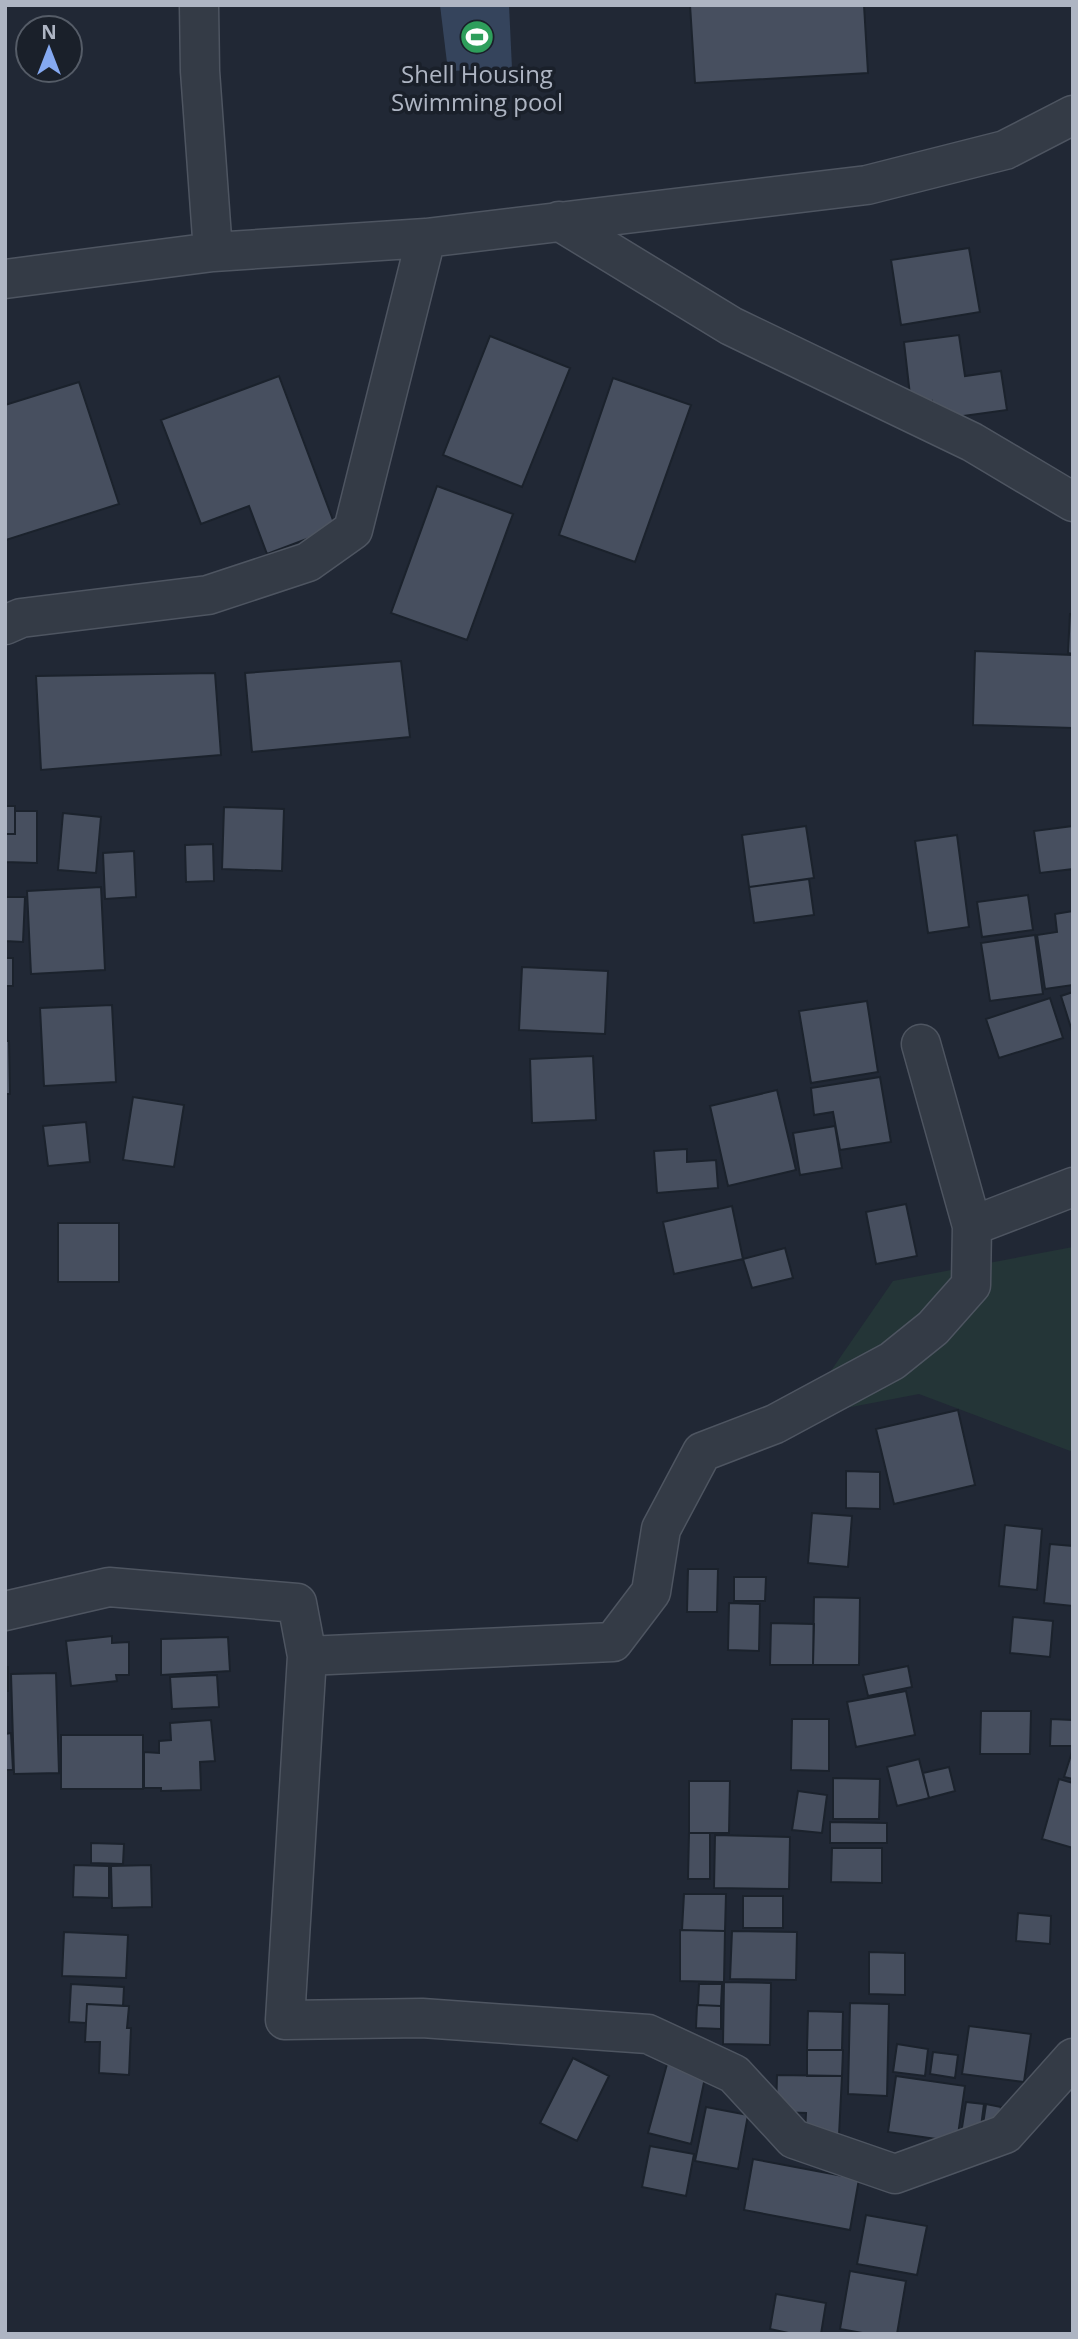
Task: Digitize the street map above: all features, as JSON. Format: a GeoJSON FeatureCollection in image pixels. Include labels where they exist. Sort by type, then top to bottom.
{"type":"FeatureCollection","features":[{"type":"Feature","properties":{"kind":"street"},"geometry":{"type":"LineString","coordinates":[[199,5],[200,71],[213,252]]}},
{"type":"Feature","properties":{"kind":"street"},"geometry":{"type":"LineString","coordinates":[[5,279],[213,252],[426,238],[867,185],[1005,150],[1073,115]]}},
{"type":"Feature","properties":{"kind":"street"},"geometry":{"type":"LineString","coordinates":[[559,221],[731,326],[972,442],[1073,502]]}},
{"type":"Feature","properties":{"kind":"street"},"geometry":{"type":"LineString","coordinates":[[5,625],[21,618],[208,595],[309,562],[353,530],[426,238]]}},
{"type":"Feature","properties":{"kind":"street"},"geometry":{"type":"LineString","coordinates":[[307,1656],[612,1642],[651,1592],[661,1530],[702,1452],[775,1423],[892,1361],[933,1328],[971,1285],[972,1226],[921,1044]]}},
{"type":"Feature","properties":{"kind":"street"},"geometry":{"type":"LineString","coordinates":[[972,1226],[1073,1186]]}},
{"type":"Feature","properties":{"kind":"street"},"geometry":{"type":"LineString","coordinates":[[5,1611],[108,1587],[297,1603],[307,1656],[285,2020],[422,2018],[648,2034],[734,2074],[794,2139],[895,2174],[1005,2134],[1073,2058]]}},
{"type":"Feature","properties":{"kind":"shaded area"},"geometry":{"type":"Polygon","coordinates":[[[1073,1247],[1073,1452],[919,1394],[799,1417],[893,1281],[1073,1247]]]}},
{"type":"Feature","properties":{"kind":"water","name":"Shell Housing Swimming pool"},"geometry":{"type":"Polygon","coordinates":[[[440,5],[509,5],[512,69],[448,71],[440,5]]]}},
{"type":"Feature","properties":{"kind":"building"},"geometry":{"type":"Polygon","coordinates":[[[690,5],[864,5],[868,73],[695,83],[690,5]]]}},
{"type":"Feature","properties":{"kind":"building"},"geometry":{"type":"Polygon","coordinates":[[[969,248],[980,312],[901,325],[891,260],[969,248]]]}},
{"type":"Feature","properties":{"kind":"building"},"geometry":{"type":"Polygon","coordinates":[[[959,335],[965,376],[1001,371],[1007,410],[934,420],[932,401],[911,404],[904,342],[959,335]]]}},
{"type":"Feature","properties":{"kind":"building"},"geometry":{"type":"Polygon","coordinates":[[[490,336],[570,368],[522,487],[443,455],[490,336]]]}},
{"type":"Feature","properties":{"kind":"building"},"geometry":{"type":"Polygon","coordinates":[[[279,376],[336,528],[267,554],[249,506],[201,524],[161,420],[279,376]]]}},
{"type":"Feature","properties":{"kind":"building"},"geometry":{"type":"Polygon","coordinates":[[[613,378],[691,405],[635,562],[559,535],[613,378]]]}},
{"type":"Feature","properties":{"kind":"building"},"geometry":{"type":"Polygon","coordinates":[[[79,382],[119,504],[6,540],[5,405],[79,382]]]}},
{"type":"Feature","properties":{"kind":"building"},"geometry":{"type":"Polygon","coordinates":[[[437,486],[513,514],[467,640],[391,613],[437,486]]]}},
{"type":"Feature","properties":{"kind":"building"},"geometry":{"type":"Polygon","coordinates":[[[1070,614],[1073,614],[1073,654],[1068,653],[1070,614]]]}},
{"type":"Feature","properties":{"kind":"building"},"geometry":{"type":"Polygon","coordinates":[[[975,651],[1073,655],[1073,728],[973,725],[975,651]]]}},
{"type":"Feature","properties":{"kind":"building"},"geometry":{"type":"Polygon","coordinates":[[[401,661],[410,737],[252,752],[245,673],[401,661]]]}},
{"type":"Feature","properties":{"kind":"building"},"geometry":{"type":"Polygon","coordinates":[[[215,673],[221,755],[41,770],[36,676],[215,673]]]}},
{"type":"Feature","properties":{"kind":"building"},"geometry":{"type":"Polygon","coordinates":[[[5,806],[15,806],[15,834],[5,834],[5,806]]]}},
{"type":"Feature","properties":{"kind":"building"},"geometry":{"type":"Polygon","coordinates":[[[224,807],[284,809],[282,871],[222,869],[224,807]]]}},
{"type":"Feature","properties":{"kind":"building"},"geometry":{"type":"Polygon","coordinates":[[[15,811],[37,811],[37,863],[5,862],[5,834],[15,834],[15,811]]]}},
{"type":"Feature","properties":{"kind":"building"},"geometry":{"type":"Polygon","coordinates":[[[63,813],[101,817],[96,873],[58,870],[63,813]]]}},
{"type":"Feature","properties":{"kind":"building"},"geometry":{"type":"Polygon","coordinates":[[[806,826],[814,878],[749,887],[742,835],[806,826]]]}},
{"type":"Feature","properties":{"kind":"building"},"geometry":{"type":"Polygon","coordinates":[[[1073,826],[1073,869],[1040,873],[1034,831],[1073,826]]]}},
{"type":"Feature","properties":{"kind":"building"},"geometry":{"type":"Polygon","coordinates":[[[957,835],[969,927],[928,933],[915,841],[957,835]]]}},
{"type":"Feature","properties":{"kind":"building"},"geometry":{"type":"Polygon","coordinates":[[[213,844],[214,881],[186,882],[185,845],[213,844]]]}},
{"type":"Feature","properties":{"kind":"building"},"geometry":{"type":"Polygon","coordinates":[[[134,851],[136,897],[105,899],[103,853],[134,851]]]}},
{"type":"Feature","properties":{"kind":"building"},"geometry":{"type":"Polygon","coordinates":[[[809,879],[814,915],[754,923],[749,887],[809,879]]]}},
{"type":"Feature","properties":{"kind":"building"},"geometry":{"type":"Polygon","coordinates":[[[101,887],[105,970],[31,974],[27,891],[101,887]]]}},
{"type":"Feature","properties":{"kind":"building"},"geometry":{"type":"Polygon","coordinates":[[[1028,895],[1033,930],[982,937],[977,902],[1028,895]]]}},
{"type":"Feature","properties":{"kind":"building"},"geometry":{"type":"Polygon","coordinates":[[[5,897],[25,897],[23,942],[5,941],[5,897]]]}},
{"type":"Feature","properties":{"kind":"building"},"geometry":{"type":"Polygon","coordinates":[[[1073,911],[1073,985],[1045,989],[1037,935],[1057,932],[1055,914],[1073,911]]]}},
{"type":"Feature","properties":{"kind":"building"},"geometry":{"type":"Polygon","coordinates":[[[1035,935],[1043,994],[990,1001],[981,943],[1035,935]]]}},
{"type":"Feature","properties":{"kind":"building"},"geometry":{"type":"Polygon","coordinates":[[[5,958],[13,958],[13,986],[5,986],[5,958]]]}},
{"type":"Feature","properties":{"kind":"building"},"geometry":{"type":"Polygon","coordinates":[[[522,967],[608,971],[605,1034],[519,1030],[522,967]]]}},
{"type":"Feature","properties":{"kind":"building"},"geometry":{"type":"Polygon","coordinates":[[[1073,992],[1073,1031],[1072,1031],[1061,996],[1073,992]]]}},
{"type":"Feature","properties":{"kind":"building"},"geometry":{"type":"Polygon","coordinates":[[[1050,998],[1063,1038],[999,1058],[986,1019],[1050,998]]]}},
{"type":"Feature","properties":{"kind":"building"},"geometry":{"type":"Polygon","coordinates":[[[867,1001],[878,1072],[811,1083],[799,1011],[867,1001]]]}},
{"type":"Feature","properties":{"kind":"building"},"geometry":{"type":"Polygon","coordinates":[[[112,1005],[116,1082],[44,1086],[40,1008],[112,1005]]]}},
{"type":"Feature","properties":{"kind":"building"},"geometry":{"type":"Polygon","coordinates":[[[5,1041],[9,1041],[10,1094],[5,1094],[5,1041]]]}},
{"type":"Feature","properties":{"kind":"building"},"geometry":{"type":"Polygon","coordinates":[[[593,1056],[596,1120],[532,1123],[530,1059],[593,1056]]]}},
{"type":"Feature","properties":{"kind":"building"},"geometry":{"type":"Polygon","coordinates":[[[880,1077],[891,1142],[840,1150],[833,1112],[814,1115],[811,1088],[880,1077]]]}},
{"type":"Feature","properties":{"kind":"building"},"geometry":{"type":"Polygon","coordinates":[[[777,1090],[796,1170],[728,1186],[710,1106],[777,1090]]]}},
{"type":"Feature","properties":{"kind":"building"},"geometry":{"type":"Polygon","coordinates":[[[133,1097],[184,1105],[174,1167],[123,1160],[133,1097]]]}},
{"type":"Feature","properties":{"kind":"building"},"geometry":{"type":"Polygon","coordinates":[[[86,1122],[90,1162],[48,1166],[43,1126],[86,1122]]]}},
{"type":"Feature","properties":{"kind":"building"},"geometry":{"type":"Polygon","coordinates":[[[835,1126],[842,1168],[800,1175],[793,1133],[835,1126]]]}},
{"type":"Feature","properties":{"kind":"building"},"geometry":{"type":"Polygon","coordinates":[[[687,1149],[687,1162],[716,1160],[718,1188],[657,1193],[654,1151],[687,1149]]]}},
{"type":"Feature","properties":{"kind":"building"},"geometry":{"type":"Polygon","coordinates":[[[906,1204],[917,1256],[876,1264],[866,1212],[906,1204]]]}},
{"type":"Feature","properties":{"kind":"building"},"geometry":{"type":"Polygon","coordinates":[[[732,1206],[743,1259],[674,1274],[663,1222],[732,1206]]]}},
{"type":"Feature","properties":{"kind":"building"},"geometry":{"type":"Polygon","coordinates":[[[58,1223],[119,1223],[119,1282],[58,1282],[58,1223]]]}},
{"type":"Feature","properties":{"kind":"building"},"geometry":{"type":"Polygon","coordinates":[[[785,1248],[793,1278],[752,1288],[743,1259],[785,1248]]]}},
{"type":"Feature","properties":{"kind":"building"},"geometry":{"type":"Polygon","coordinates":[[[958,1410],[975,1485],[894,1504],[876,1429],[958,1410]]]}},
{"type":"Feature","properties":{"kind":"building"},"geometry":{"type":"Polygon","coordinates":[[[846,1471],[880,1472],[880,1509],[846,1508],[846,1471]]]}},
{"type":"Feature","properties":{"kind":"building"},"geometry":{"type":"Polygon","coordinates":[[[812,1513],[852,1516],[848,1567],[808,1563],[812,1513]]]}},
{"type":"Feature","properties":{"kind":"building"},"geometry":{"type":"Polygon","coordinates":[[[1005,1525],[1042,1529],[1037,1590],[999,1586],[1005,1525]]]}},
{"type":"Feature","properties":{"kind":"building"},"geometry":{"type":"Polygon","coordinates":[[[1050,1544],[1073,1546],[1073,1606],[1044,1603],[1050,1544]]]}},
{"type":"Feature","properties":{"kind":"building"},"geometry":{"type":"Polygon","coordinates":[[[688,1569],[718,1569],[717,1612],[687,1612],[688,1569]]]}},
{"type":"Feature","properties":{"kind":"building"},"geometry":{"type":"Polygon","coordinates":[[[734,1577],[766,1577],[765,1601],[734,1601],[734,1577]]]}},
{"type":"Feature","properties":{"kind":"building"},"geometry":{"type":"Polygon","coordinates":[[[814,1597],[860,1598],[859,1665],[813,1665],[814,1597]]]}},
{"type":"Feature","properties":{"kind":"building"},"geometry":{"type":"Polygon","coordinates":[[[729,1603],[760,1604],[759,1651],[728,1650],[729,1603]]]}},
{"type":"Feature","properties":{"kind":"building"},"geometry":{"type":"Polygon","coordinates":[[[1013,1617],[1053,1621],[1050,1657],[1010,1653],[1013,1617]]]}},
{"type":"Feature","properties":{"kind":"building"},"geometry":{"type":"Polygon","coordinates":[[[771,1623],[814,1624],[813,1665],[770,1665],[771,1623]]]}},
{"type":"Feature","properties":{"kind":"building"},"geometry":{"type":"Polygon","coordinates":[[[112,1636],[112,1643],[129,1642],[129,1675],[116,1675],[117,1681],[71,1686],[66,1641],[112,1636]]]}},
{"type":"Feature","properties":{"kind":"building"},"geometry":{"type":"Polygon","coordinates":[[[228,1637],[230,1671],[161,1675],[161,1639],[228,1637]]]}},
{"type":"Feature","properties":{"kind":"building"},"geometry":{"type":"Polygon","coordinates":[[[908,1666],[912,1687],[868,1696],[863,1675],[908,1666]]]}},
{"type":"Feature","properties":{"kind":"building"},"geometry":{"type":"Polygon","coordinates":[[[5,1667],[8,1667],[8,1691],[5,1691],[5,1667]]]}},
{"type":"Feature","properties":{"kind":"building"},"geometry":{"type":"Polygon","coordinates":[[[56,1673],[59,1773],[14,1774],[11,1674],[56,1673]]]}},
{"type":"Feature","properties":{"kind":"building"},"geometry":{"type":"Polygon","coordinates":[[[217,1675],[219,1707],[172,1709],[170,1677],[217,1675]]]}},
{"type":"Feature","properties":{"kind":"building"},"geometry":{"type":"Polygon","coordinates":[[[906,1691],[915,1735],[856,1747],[847,1702],[906,1691]]]}},
{"type":"Feature","properties":{"kind":"building"},"geometry":{"type":"Polygon","coordinates":[[[981,1711],[1031,1711],[1030,1754],[980,1754],[981,1711]]]}},
{"type":"Feature","properties":{"kind":"building"},"geometry":{"type":"Polygon","coordinates":[[[792,1719],[829,1719],[829,1771],[791,1770],[792,1719]]]}},
{"type":"Feature","properties":{"kind":"building"},"geometry":{"type":"Polygon","coordinates":[[[1051,1719],[1073,1720],[1073,1746],[1050,1746],[1051,1719]]]}},
{"type":"Feature","properties":{"kind":"building"},"geometry":{"type":"Polygon","coordinates":[[[211,1720],[215,1761],[200,1762],[201,1790],[161,1791],[161,1788],[144,1788],[144,1752],[159,1753],[159,1741],[171,1740],[170,1723],[211,1720]]]}},
{"type":"Feature","properties":{"kind":"building"},"geometry":{"type":"Polygon","coordinates":[[[11,1733],[13,1770],[5,1770],[5,1734],[11,1733]]]}},
{"type":"Feature","properties":{"kind":"building"},"geometry":{"type":"Polygon","coordinates":[[[61,1735],[143,1735],[143,1789],[61,1789],[61,1735]]]}},
{"type":"Feature","properties":{"kind":"building"},"geometry":{"type":"Polygon","coordinates":[[[1073,1752],[1073,1779],[1064,1777],[1073,1752]]]}},
{"type":"Feature","properties":{"kind":"building"},"geometry":{"type":"Polygon","coordinates":[[[919,1759],[929,1798],[897,1806],[887,1767],[919,1759]]]}},
{"type":"Feature","properties":{"kind":"building"},"geometry":{"type":"Polygon","coordinates":[[[949,1767],[955,1791],[929,1798],[923,1773],[949,1767]]]}},
{"type":"Feature","properties":{"kind":"building"},"geometry":{"type":"Polygon","coordinates":[[[833,1778],[880,1779],[879,1819],[833,1819],[833,1778]]]}},
{"type":"Feature","properties":{"kind":"building"},"geometry":{"type":"Polygon","coordinates":[[[1059,1779],[1073,1783],[1073,1848],[1042,1839],[1059,1779]]]}},
{"type":"Feature","properties":{"kind":"building"},"geometry":{"type":"Polygon","coordinates":[[[689,1781],[730,1781],[729,1833],[689,1833],[689,1781]]]}},
{"type":"Feature","properties":{"kind":"building"},"geometry":{"type":"Polygon","coordinates":[[[798,1791],[827,1795],[822,1833],[792,1830],[798,1791]]]}},
{"type":"Feature","properties":{"kind":"building"},"geometry":{"type":"Polygon","coordinates":[[[830,1822],[887,1823],[887,1843],[830,1843],[830,1822]]]}},
{"type":"Feature","properties":{"kind":"building"},"geometry":{"type":"Polygon","coordinates":[[[689,1833],[710,1833],[710,1879],[688,1879],[689,1833]]]}},
{"type":"Feature","properties":{"kind":"building"},"geometry":{"type":"Polygon","coordinates":[[[715,1835],[790,1837],[789,1889],[714,1888],[715,1835]]]}},
{"type":"Feature","properties":{"kind":"building"},"geometry":{"type":"Polygon","coordinates":[[[91,1843],[124,1844],[123,1864],[91,1863],[91,1843]]]}},
{"type":"Feature","properties":{"kind":"building"},"geometry":{"type":"Polygon","coordinates":[[[832,1848],[882,1848],[882,1883],[831,1882],[832,1848]]]}},
{"type":"Feature","properties":{"kind":"building"},"geometry":{"type":"Polygon","coordinates":[[[74,1865],[109,1866],[109,1898],[73,1897],[74,1865]]]}},
{"type":"Feature","properties":{"kind":"building"},"geometry":{"type":"Polygon","coordinates":[[[151,1865],[152,1907],[112,1908],[111,1866],[151,1865]]]}},
{"type":"Feature","properties":{"kind":"building"},"geometry":{"type":"Polygon","coordinates":[[[684,1894],[726,1894],[725,1931],[682,1930],[684,1894]]]}},
{"type":"Feature","properties":{"kind":"building"},"geometry":{"type":"Polygon","coordinates":[[[743,1896],[783,1896],[783,1928],[743,1928],[743,1896]]]}},
{"type":"Feature","properties":{"kind":"building"},"geometry":{"type":"Polygon","coordinates":[[[1018,1913],[1051,1916],[1050,1944],[1016,1941],[1018,1913]]]}},
{"type":"Feature","properties":{"kind":"building"},"geometry":{"type":"Polygon","coordinates":[[[680,1930],[725,1931],[724,1982],[680,1981],[680,1930]]]}},
{"type":"Feature","properties":{"kind":"building"},"geometry":{"type":"Polygon","coordinates":[[[732,1931],[797,1932],[796,1980],[730,1979],[732,1931]]]}},
{"type":"Feature","properties":{"kind":"building"},"geometry":{"type":"Polygon","coordinates":[[[64,1932],[128,1935],[126,1978],[62,1976],[64,1932]]]}},
{"type":"Feature","properties":{"kind":"building"},"geometry":{"type":"Polygon","coordinates":[[[869,1952],[905,1953],[905,1995],[869,1994],[869,1952]]]}},
{"type":"Feature","properties":{"kind":"building"},"geometry":{"type":"Polygon","coordinates":[[[724,1982],[771,1983],[770,2045],[723,2044],[724,1982]]]}},
{"type":"Feature","properties":{"kind":"building"},"geometry":{"type":"Polygon","coordinates":[[[71,1984],[124,1987],[123,2006],[87,2004],[86,2023],[69,2022],[71,1984]]]}},
{"type":"Feature","properties":{"kind":"building"},"geometry":{"type":"Polygon","coordinates":[[[699,1984],[722,1984],[721,2006],[698,2005],[699,1984]]]}},
{"type":"Feature","properties":{"kind":"building"},"geometry":{"type":"Polygon","coordinates":[[[850,2003],[889,2004],[887,2096],[848,2094],[850,2003]]]}},
{"type":"Feature","properties":{"kind":"building"},"geometry":{"type":"Polygon","coordinates":[[[87,2004],[129,2006],[129,2075],[99,2073],[100,2042],[85,2042],[87,2004]]]}},
{"type":"Feature","properties":{"kind":"building"},"geometry":{"type":"Polygon","coordinates":[[[697,2005],[721,2006],[721,2029],[696,2028],[697,2005]]]}},
{"type":"Feature","properties":{"kind":"building"},"geometry":{"type":"Polygon","coordinates":[[[808,2011],[843,2012],[842,2050],[807,2050],[808,2011]]]}},
{"type":"Feature","properties":{"kind":"building"},"geometry":{"type":"Polygon","coordinates":[[[969,2026],[1031,2034],[1024,2082],[962,2074],[969,2026]]]}},
{"type":"Feature","properties":{"kind":"building"},"geometry":{"type":"Polygon","coordinates":[[[897,2044],[928,2049],[925,2076],[893,2072],[897,2044]]]}},
{"type":"Feature","properties":{"kind":"building"},"geometry":{"type":"Polygon","coordinates":[[[672,2046],[706,2073],[691,2144],[648,2133],[672,2046]]]}},
{"type":"Feature","properties":{"kind":"building"},"geometry":{"type":"Polygon","coordinates":[[[807,2050],[843,2050],[842,2076],[807,2076],[807,2050]]]}},
{"type":"Feature","properties":{"kind":"building"},"geometry":{"type":"Polygon","coordinates":[[[933,2052],[958,2055],[955,2078],[930,2074],[933,2052]]]}},
{"type":"Feature","properties":{"kind":"building"},"geometry":{"type":"Polygon","coordinates":[[[573,2058],[609,2076],[577,2141],[540,2123],[573,2058]]]}},
{"type":"Feature","properties":{"kind":"building"},"geometry":{"type":"Polygon","coordinates":[[[777,2075],[842,2076],[839,2135],[805,2134],[806,2113],[776,2112],[777,2075]]]}},
{"type":"Feature","properties":{"kind":"building"},"geometry":{"type":"Polygon","coordinates":[[[896,2076],[965,2086],[957,2142],[888,2132],[896,2076]]]}},
{"type":"Feature","properties":{"kind":"building"},"geometry":{"type":"Polygon","coordinates":[[[966,2102],[984,2104],[979,2142],[960,2140],[966,2102]]]}},
{"type":"Feature","properties":{"kind":"building"},"geometry":{"type":"Polygon","coordinates":[[[986,2104],[1001,2107],[998,2133],[982,2131],[986,2104]]]}},
{"type":"Feature","properties":{"kind":"building"},"geometry":{"type":"Polygon","coordinates":[[[706,2107],[748,2115],[738,2169],[695,2161],[706,2107]]]}},
{"type":"Feature","properties":{"kind":"building"},"geometry":{"type":"Polygon","coordinates":[[[650,2146],[694,2154],[686,2196],[642,2187],[650,2146]]]}},
{"type":"Feature","properties":{"kind":"building"},"geometry":{"type":"Polygon","coordinates":[[[753,2159],[859,2179],[850,2230],[744,2210],[753,2159]]]}},
{"type":"Feature","properties":{"kind":"building"},"geometry":{"type":"Polygon","coordinates":[[[866,2215],[927,2226],[917,2275],[857,2264],[866,2215]]]}},
{"type":"Feature","properties":{"kind":"building"},"geometry":{"type":"Polygon","coordinates":[[[850,2271],[906,2281],[897,2334],[868,2334],[840,2329],[850,2271]]]}},
{"type":"Feature","properties":{"kind":"building"},"geometry":{"type":"Polygon","coordinates":[[[776,2294],[826,2303],[821,2334],[793,2334],[770,2329],[776,2294]]]}},
{"type":"Feature","properties":{"kind":"place","name":"Shell Housing Swimming pool"},"geometry":{"type":"Point","coordinates":[477,37]}}]}
